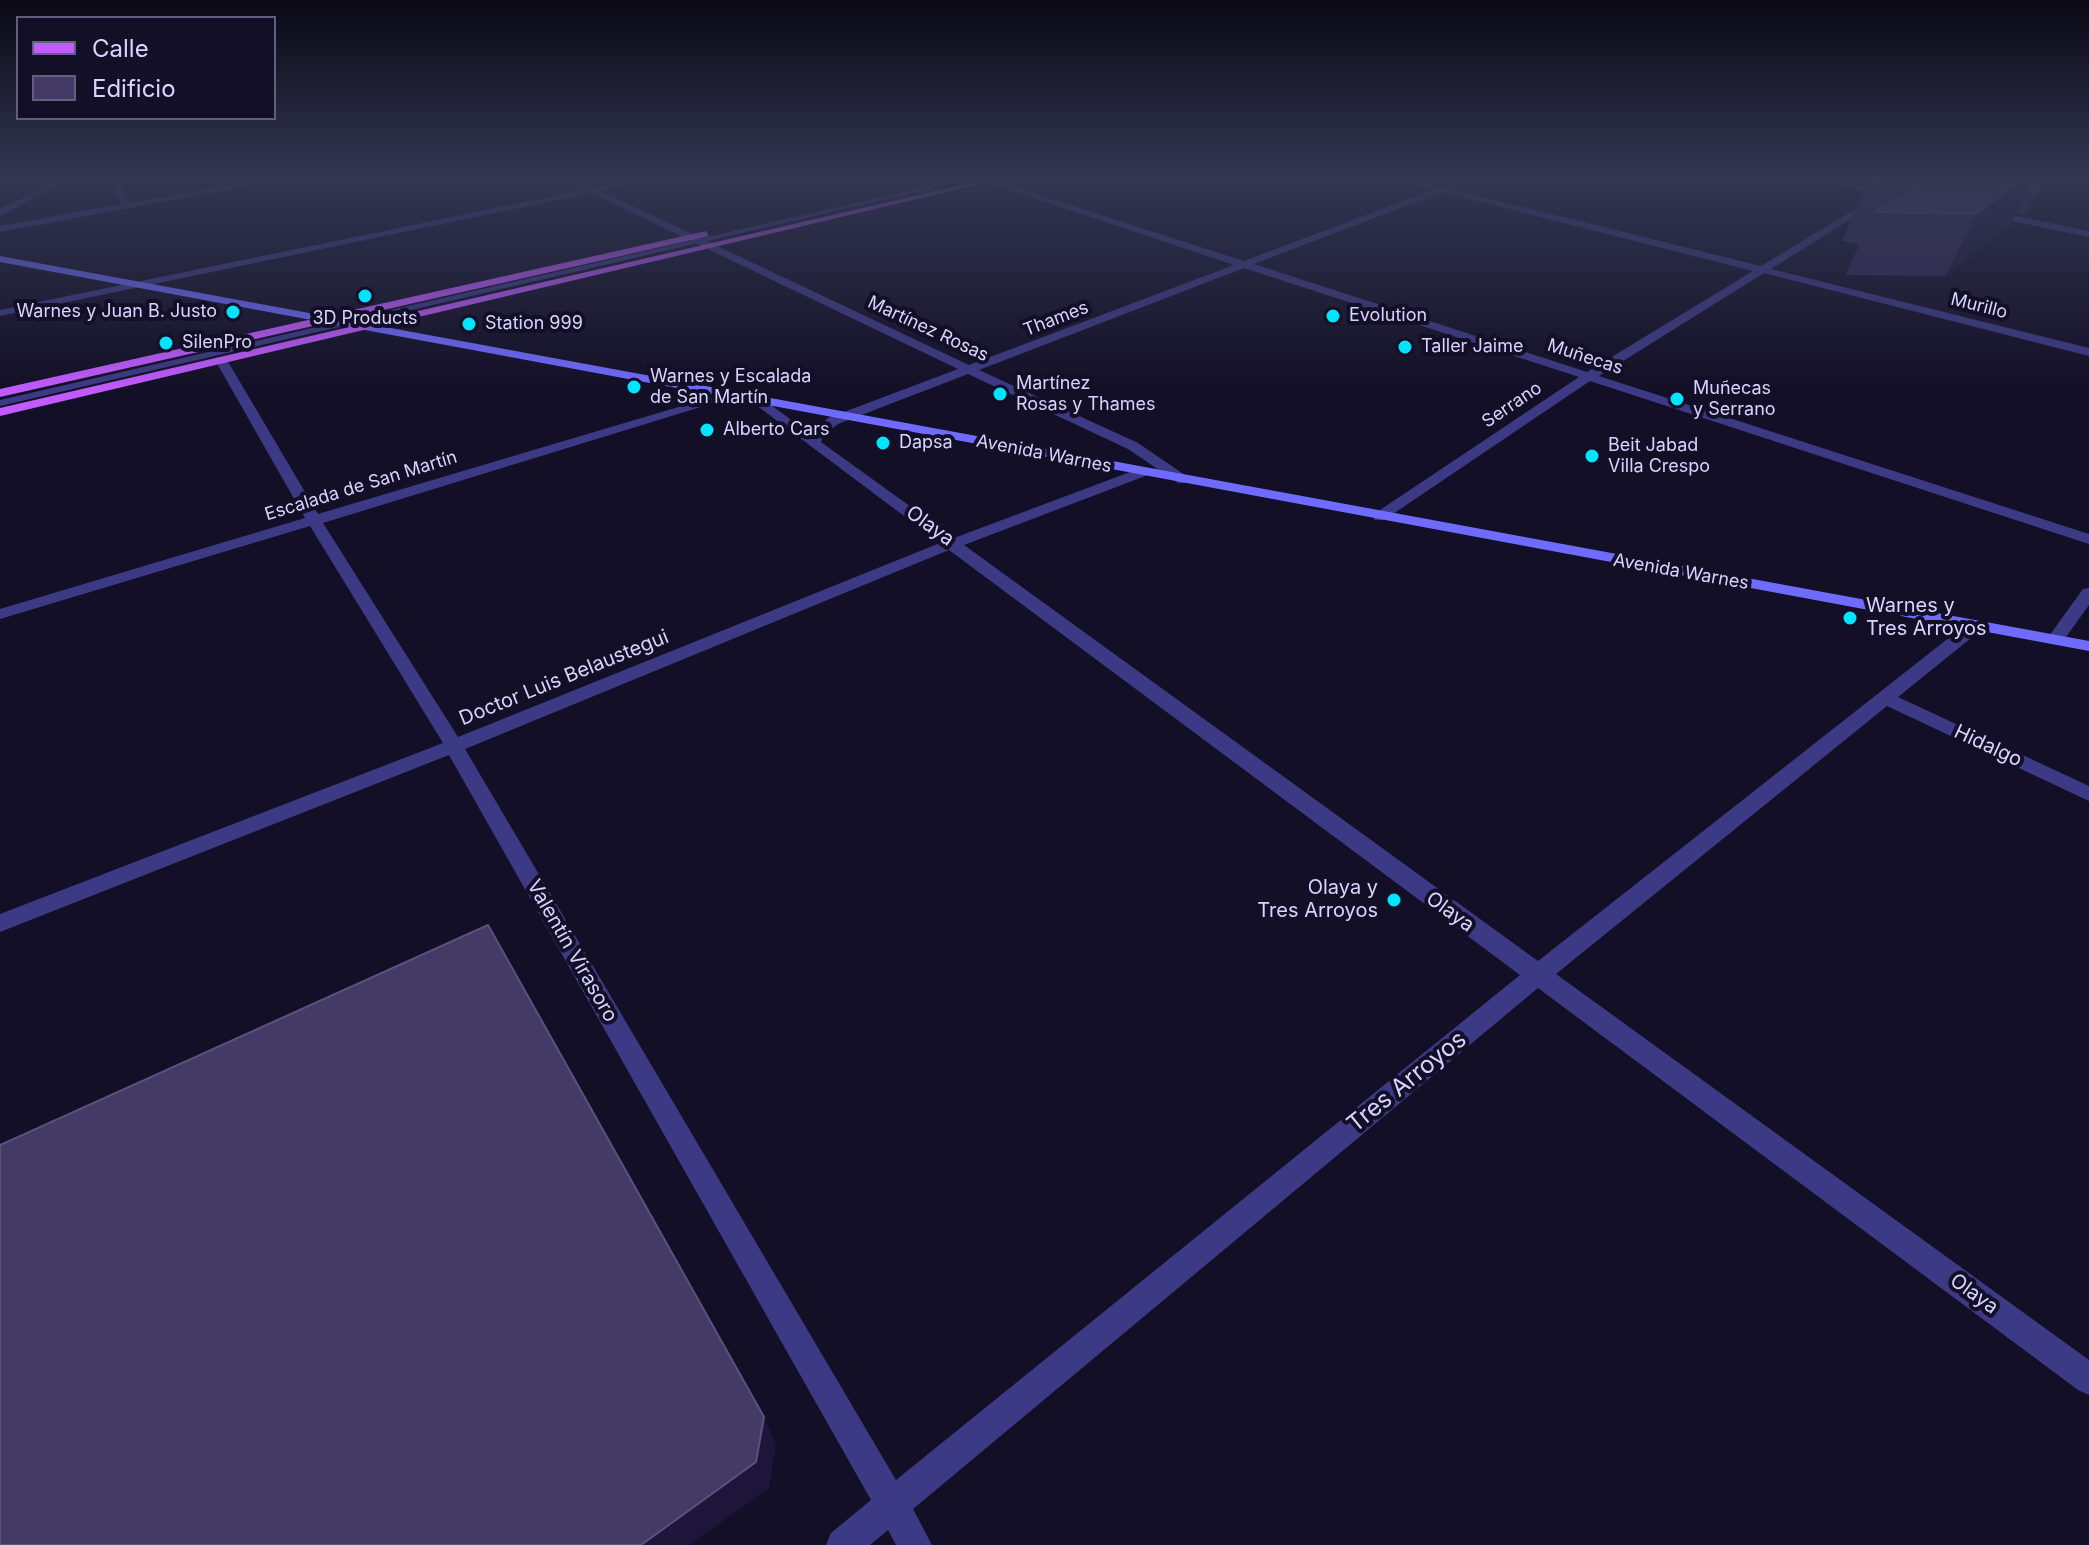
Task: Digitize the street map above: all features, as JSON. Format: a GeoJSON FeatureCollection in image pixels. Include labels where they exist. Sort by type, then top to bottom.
{"type":"FeatureCollection","features":[{"type":"Feature","properties":{"kind":"main road"},"geometry":{"type":"LineString","coordinates":[[0,393],[664,250]]}},
{"type":"Feature","properties":{"kind":"main road"},"geometry":{"type":"LineString","coordinates":[[0,412],[365,327],[670,250]]}},
{"type":"Feature","properties":{"kind":"main road","name":"Avenida Warnes"},"geometry":{"type":"LineString","coordinates":[[0,259],[1379,517],[2089,646]]}},
{"type":"Feature","properties":{"kind":"street"},"geometry":{"type":"LineString","coordinates":[[0,313],[306,250]]}},
{"type":"Feature","properties":{"kind":"street","name":"Martínez Rosas"},"geometry":{"type":"LineString","coordinates":[[713,250],[1133,446],[1183,480]]}},
{"type":"Feature","properties":{"kind":"street","name":"Muñecas"},"geometry":{"type":"LineString","coordinates":[[1198,250],[2089,539]]}},
{"type":"Feature","properties":{"kind":"street","name":"Thames"},"geometry":{"type":"LineString","coordinates":[[846,416],[1287,250]]}},
{"type":"Feature","properties":{"kind":"street","name":"Murillo"},"geometry":{"type":"LineString","coordinates":[[1682,250],[2089,352]]}},
{"type":"Feature","properties":{"kind":"street","name":"Serrano"},"geometry":{"type":"LineString","coordinates":[[1379,517],[1588,377],[1794,250]]}},
{"type":"Feature","properties":{"kind":"street","name":"Valentín Virasoro"},"geometry":{"type":"LineString","coordinates":[[221,360],[314,521],[454,746],[915,1545]]}},
{"type":"Feature","properties":{"kind":"street","name":"Escalada de San Martín"},"geometry":{"type":"LineString","coordinates":[[0,614],[734,395]]}},
{"type":"Feature","properties":{"kind":"street","name":"Olaya"},"geometry":{"type":"LineString","coordinates":[[754,399],[2089,1379]]}},
{"type":"Feature","properties":{"kind":"street"},"geometry":{"type":"LineString","coordinates":[[877,405],[871,414],[877,422]]}},
{"type":"Feature","properties":{"kind":"street"},"geometry":{"type":"LineString","coordinates":[[815,441],[823,427],[846,416]]}},
{"type":"Feature","properties":{"kind":"street","name":"Doctor Luis Belaustegui"},"geometry":{"type":"LineString","coordinates":[[0,923],[454,746],[954,543],[1143,472]]}},
{"type":"Feature","properties":{"kind":"street"},"geometry":{"type":"LineString","coordinates":[[2055,640],[2089,593]]}},
{"type":"Feature","properties":{"kind":"street","name":"Tres Arroyos"},"geometry":{"type":"LineString","coordinates":[[843,1545],[1536,976],[1975,626]]}},
{"type":"Feature","properties":{"kind":"street","name":"Hidalgo"},"geometry":{"type":"LineString","coordinates":[[1886,698],[2089,794]]}},
{"type":"Feature","properties":{"kind":"lane"},"geometry":{"type":"LineString","coordinates":[[0,403],[667,250]]}},
{"type":"Feature","properties":{"kind":"building"},"geometry":{"type":"Polygon","coordinates":[[[488,925],[764,1417],[756,1462],[641,1545],[0,1545],[0,1145],[488,925]]]}},
{"type":"Feature","properties":{"kind":"place","name":"3D Products"},"geometry":{"type":"Point","coordinates":[365,296]}},
{"type":"Feature","properties":{"kind":"place","name":"Warnes y Juan B. Justo"},"geometry":{"type":"Point","coordinates":[233,312]}},
{"type":"Feature","properties":{"kind":"place","name":"Evolution"},"geometry":{"type":"Point","coordinates":[1333,316]}},
{"type":"Feature","properties":{"kind":"place","name":"Station 999"},"geometry":{"type":"Point","coordinates":[469,324]}},
{"type":"Feature","properties":{"kind":"place","name":"SilenPro"},"geometry":{"type":"Point","coordinates":[166,343]}},
{"type":"Feature","properties":{"kind":"place","name":"Taller Jaime"},"geometry":{"type":"Point","coordinates":[1405,347]}},
{"type":"Feature","properties":{"kind":"place","name":"Warnes y Escalada de San Martín"},"geometry":{"type":"Point","coordinates":[634,387]}},
{"type":"Feature","properties":{"kind":"place","name":"Martínez Rosas y Thames"},"geometry":{"type":"Point","coordinates":[1000,394]}},
{"type":"Feature","properties":{"kind":"place","name":"Muñecas y Serrano"},"geometry":{"type":"Point","coordinates":[1677,399]}},
{"type":"Feature","properties":{"kind":"place","name":"Alberto Cars"},"geometry":{"type":"Point","coordinates":[707,430]}},
{"type":"Feature","properties":{"kind":"place","name":"Dapsa"},"geometry":{"type":"Point","coordinates":[883,443]}},
{"type":"Feature","properties":{"kind":"place","name":"Beit Jabad Villa Crespo"},"geometry":{"type":"Point","coordinates":[1592,456]}},
{"type":"Feature","properties":{"kind":"place","name":"Warnes y Tres Arroyos"},"geometry":{"type":"Point","coordinates":[1850,618]}},
{"type":"Feature","properties":{"kind":"place","name":"Olaya y Tres Arroyos"},"geometry":{"type":"Point","coordinates":[1394,900]}}]}
